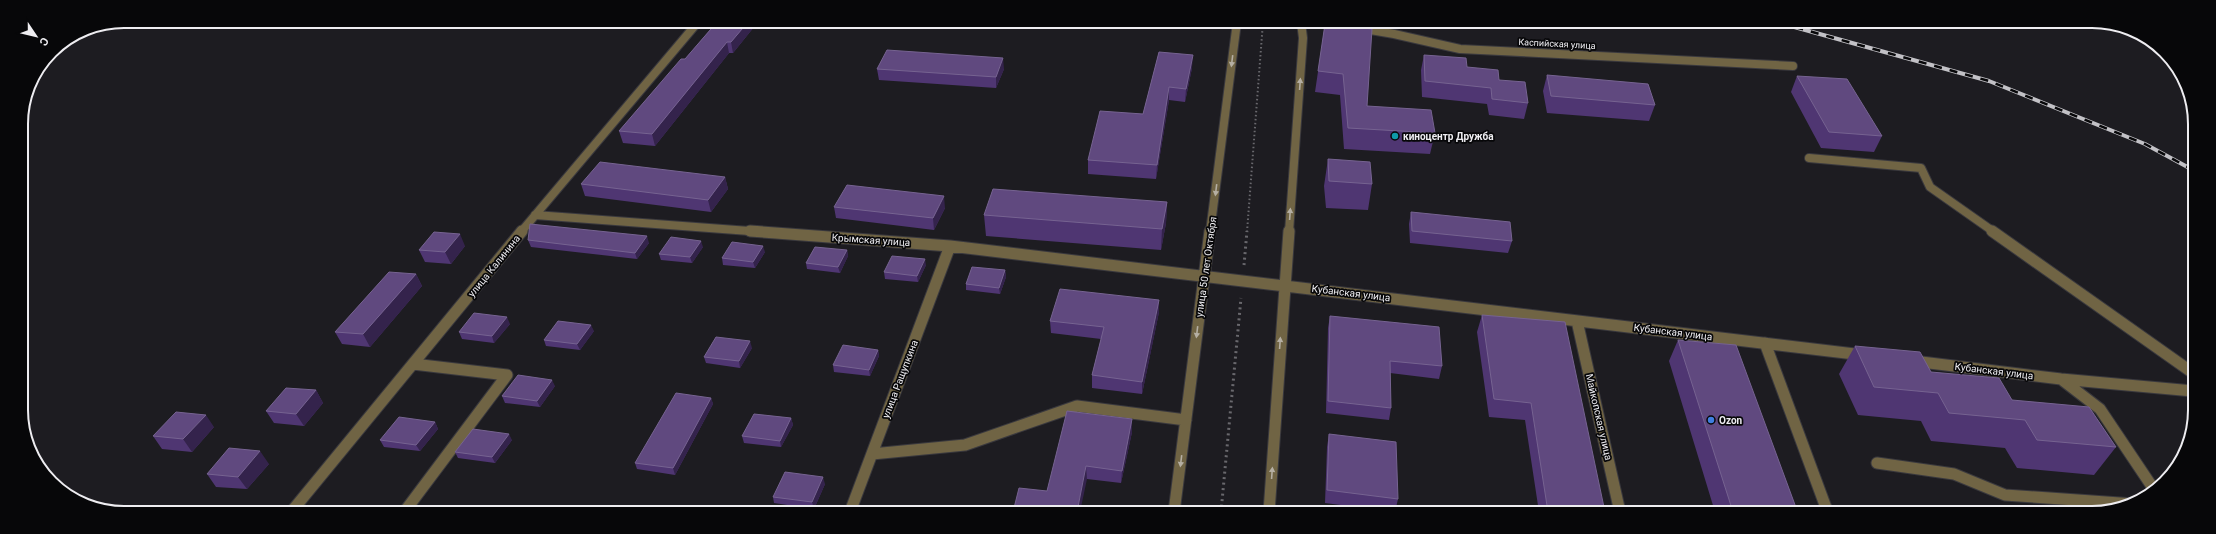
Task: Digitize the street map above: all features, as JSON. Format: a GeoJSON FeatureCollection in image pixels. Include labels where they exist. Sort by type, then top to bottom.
{"type":"FeatureCollection","features":[{"type":"Feature","properties":{"kind":"street","name":"улица Калинина"},"geometry":{"type":"LineString","coordinates":[[296,506],[535,215],[693,28]]}},
{"type":"Feature","properties":{"kind":"street","name":"улица 50 лет Октября"},"geometry":{"type":"LineString","coordinates":[[1175,506],[1206,276],[1236,28]]}},
{"type":"Feature","properties":{"kind":"street"},"geometry":{"type":"LineString","coordinates":[[1269,506],[1284,285],[1303,38],[1302,28]]}},
{"type":"Feature","properties":{"kind":"street","name":"Каспийская улица"},"geometry":{"type":"LineString","coordinates":[[1358,28],[1394,34],[1460,49],[1793,66]]}},
{"type":"Feature","properties":{"kind":"street"},"geometry":{"type":"LineString","coordinates":[[1809,158],[1921,168],[1930,187],[2188,369]]}},
{"type":"Feature","properties":{"kind":"street","name":"Крымская улица"},"geometry":{"type":"LineString","coordinates":[[535,215],[950,246],[1206,276]]}},
{"type":"Feature","properties":{"kind":"street","name":"улица Ращупкина"},"geometry":{"type":"LineString","coordinates":[[852,506],[950,246]]}},
{"type":"Feature","properties":{"kind":"street","name":"Кубанская улица"},"geometry":{"type":"LineString","coordinates":[[1206,276],[1874,357]]}},
{"type":"Feature","properties":{"kind":"street","name":"Майкопская улица"},"geometry":{"type":"LineString","coordinates":[[1578,321],[1619,506]]}},
{"type":"Feature","properties":{"kind":"street"},"geometry":{"type":"LineString","coordinates":[[1765,344],[1825,506]]}},
{"type":"Feature","properties":{"kind":"street","name":"Кубанская улица"},"geometry":{"type":"LineString","coordinates":[[1906,360],[2061,379],[2188,391]]}},
{"type":"Feature","properties":{"kind":"street"},"geometry":{"type":"LineString","coordinates":[[409,506],[507,375],[413,364]]}},
{"type":"Feature","properties":{"kind":"street"},"geometry":{"type":"LineString","coordinates":[[2061,379],[2100,409],[2151,485]]}},
{"type":"Feature","properties":{"kind":"street"},"geometry":{"type":"LineString","coordinates":[[872,454],[965,445],[1077,406],[1186,420]]}},
{"type":"Feature","properties":{"kind":"street"},"geometry":{"type":"LineString","coordinates":[[1877,463],[1954,474],[2006,495],[2117,503]]}},
{"type":"Feature","properties":{"kind":"building"},"geometry":{"type":"Polygon","coordinates":[[[712,28],[743,28],[731,42],[727,42],[652,134],[619,131],[681,59],[685,59],[712,28]]]}},
{"type":"Feature","properties":{"kind":"building"},"geometry":{"type":"Polygon","coordinates":[[[1324,28],[1372,29],[1367,106],[1431,110],[1435,133],[1348,128],[1343,74],[1318,71],[1324,28]]]}},
{"type":"Feature","properties":{"kind":"building"},"geometry":{"type":"Polygon","coordinates":[[[887,50],[1003,58],[996,77],[877,69],[887,50]]]}},
{"type":"Feature","properties":{"kind":"building"},"geometry":{"type":"Polygon","coordinates":[[[1159,52],[1193,55],[1186,89],[1169,87],[1157,165],[1088,160],[1100,111],[1143,114],[1159,52]]]}},
{"type":"Feature","properties":{"kind":"building"},"geometry":{"type":"Polygon","coordinates":[[[1424,55],[1466,58],[1467,67],[1498,70],[1499,80],[1525,82],[1528,103],[1492,99],[1491,88],[1425,81],[1424,55]]]}},
{"type":"Feature","properties":{"kind":"building"},"geometry":{"type":"Polygon","coordinates":[[[1547,75],[1648,84],[1655,105],[1551,96],[1547,75]]]}},
{"type":"Feature","properties":{"kind":"building"},"geometry":{"type":"Polygon","coordinates":[[[1797,76],[1847,79],[1882,136],[1829,132],[1797,76]]]}},
{"type":"Feature","properties":{"kind":"building"},"geometry":{"type":"Polygon","coordinates":[[[1328,159],[1370,162],[1372,184],[1329,181],[1328,159]]]}},
{"type":"Feature","properties":{"kind":"building"},"geometry":{"type":"Polygon","coordinates":[[[600,162],[725,177],[708,200],[581,184],[600,162]]]}},
{"type":"Feature","properties":{"kind":"building"},"geometry":{"type":"Polygon","coordinates":[[[847,185],[944,196],[933,218],[834,207],[847,185]]]}},
{"type":"Feature","properties":{"kind":"building"},"geometry":{"type":"Polygon","coordinates":[[[993,189],[1167,202],[1162,229],[984,215],[993,189]]]}},
{"type":"Feature","properties":{"kind":"building"},"geometry":{"type":"Polygon","coordinates":[[[1411,212],[1510,222],[1512,241],[1412,231],[1411,212]]]}},
{"type":"Feature","properties":{"kind":"building"},"geometry":{"type":"Polygon","coordinates":[[[530,224],[647,236],[635,253],[528,240],[530,224]]]}},
{"type":"Feature","properties":{"kind":"building"},"geometry":{"type":"Polygon","coordinates":[[[434,232],[460,234],[445,252],[419,250],[434,232]]]}},
{"type":"Feature","properties":{"kind":"building"},"geometry":{"type":"Polygon","coordinates":[[[671,237],[701,241],[690,257],[659,254],[671,237]]]}},
{"type":"Feature","properties":{"kind":"building"},"geometry":{"type":"Polygon","coordinates":[[[732,242],[763,246],[753,262],[722,258],[732,242]]]}},
{"type":"Feature","properties":{"kind":"building"},"geometry":{"type":"Polygon","coordinates":[[[815,247],[847,250],[838,267],[806,263],[815,247]]]}},
{"type":"Feature","properties":{"kind":"building"},"geometry":{"type":"Polygon","coordinates":[[[892,256],[925,259],[917,276],[884,272],[892,256]]]}},
{"type":"Feature","properties":{"kind":"building"},"geometry":{"type":"Polygon","coordinates":[[[972,267],[1005,270],[999,288],[966,284],[972,267]]]}},
{"type":"Feature","properties":{"kind":"building"},"geometry":{"type":"Polygon","coordinates":[[[389,272],[416,274],[363,334],[335,332],[389,272]]]}},
{"type":"Feature","properties":{"kind":"building"},"geometry":{"type":"Polygon","coordinates":[[[1060,289],[1159,300],[1142,382],[1092,375],[1104,327],[1050,321],[1060,289]]]}},
{"type":"Feature","properties":{"kind":"building"},"geometry":{"type":"Polygon","coordinates":[[[474,313],[507,317],[492,336],[459,332],[474,313]]]}},
{"type":"Feature","properties":{"kind":"building"},"geometry":{"type":"Polygon","coordinates":[[[1482,315],[1565,322],[1604,506],[1547,506],[1531,403],[1494,399],[1482,315]]]}},
{"type":"Feature","properties":{"kind":"building"},"geometry":{"type":"Polygon","coordinates":[[[1330,316],[1439,327],[1442,366],[1390,361],[1391,408],[1328,401],[1330,316]]]}},
{"type":"Feature","properties":{"kind":"building"},"geometry":{"type":"Polygon","coordinates":[[[558,321],[591,325],[577,344],[544,340],[558,321]]]}},
{"type":"Feature","properties":{"kind":"building"},"geometry":{"type":"Polygon","coordinates":[[[716,337],[750,341],[739,361],[704,357],[716,337]]]}},
{"type":"Feature","properties":{"kind":"building"},"geometry":{"type":"Polygon","coordinates":[[[1678,340],[1736,345],[1795,506],[1731,506],[1678,340]]]}},
{"type":"Feature","properties":{"kind":"building"},"geometry":{"type":"Polygon","coordinates":[[[843,345],[878,350],[869,370],[833,365],[843,345]]]}},
{"type":"Feature","properties":{"kind":"building"},"geometry":{"type":"Polygon","coordinates":[[[1855,346],[1920,352],[1931,372],[1999,378],[2012,400],[2089,407],[2116,447],[2037,440],[2025,420],[1949,413],[1938,393],[1874,387],[1855,346]]]}},
{"type":"Feature","properties":{"kind":"building"},"geometry":{"type":"Polygon","coordinates":[[[518,375],[552,380],[537,401],[502,396],[518,375]]]}},
{"type":"Feature","properties":{"kind":"building"},"geometry":{"type":"Polygon","coordinates":[[[286,388],[316,390],[296,414],[266,411],[286,388]]]}},
{"type":"Feature","properties":{"kind":"building"},"geometry":{"type":"Polygon","coordinates":[[[676,393],[711,398],[673,468],[635,463],[676,393]]]}},
{"type":"Feature","properties":{"kind":"building"},"geometry":{"type":"Polygon","coordinates":[[[1067,411],[1132,419],[1122,471],[1086,466],[1078,506],[1014,506],[1019,488],[1047,491],[1067,411]]]}},
{"type":"Feature","properties":{"kind":"building"},"geometry":{"type":"Polygon","coordinates":[[[176,412],[206,415],[183,439],[153,436],[176,412]]]}},
{"type":"Feature","properties":{"kind":"building"},"geometry":{"type":"Polygon","coordinates":[[[754,414],[791,418],[780,441],[742,436],[754,414]]]}},
{"type":"Feature","properties":{"kind":"building"},"geometry":{"type":"Polygon","coordinates":[[[399,417],[435,422],[416,445],[380,440],[399,417]]]}},
{"type":"Feature","properties":{"kind":"building"},"geometry":{"type":"Polygon","coordinates":[[[473,429],[509,434],[492,457],[455,452],[473,429]]]}},
{"type":"Feature","properties":{"kind":"building"},"geometry":{"type":"Polygon","coordinates":[[[1329,434],[1396,442],[1398,499],[1327,490],[1329,434]]]}},
{"type":"Feature","properties":{"kind":"building"},"geometry":{"type":"Polygon","coordinates":[[[229,448],[260,451],[238,477],[207,474],[229,448]]]}},
{"type":"Feature","properties":{"kind":"building"},"geometry":{"type":"Polygon","coordinates":[[[785,472],[823,477],[812,502],[773,497],[785,472]]]}},
{"type":"Feature","properties":{"kind":"railway"},"geometry":{"type":"LineString","coordinates":[[1798,28],[1989,81],[2145,144],[2188,167]]}},
{"type":"Feature","properties":{"kind":"place","name":"киноцентр Дружба"},"geometry":{"type":"Point","coordinates":[1395,136]}},
{"type":"Feature","properties":{"kind":"place","name":"Ozon"},"geometry":{"type":"Point","coordinates":[1711,420]}}]}
